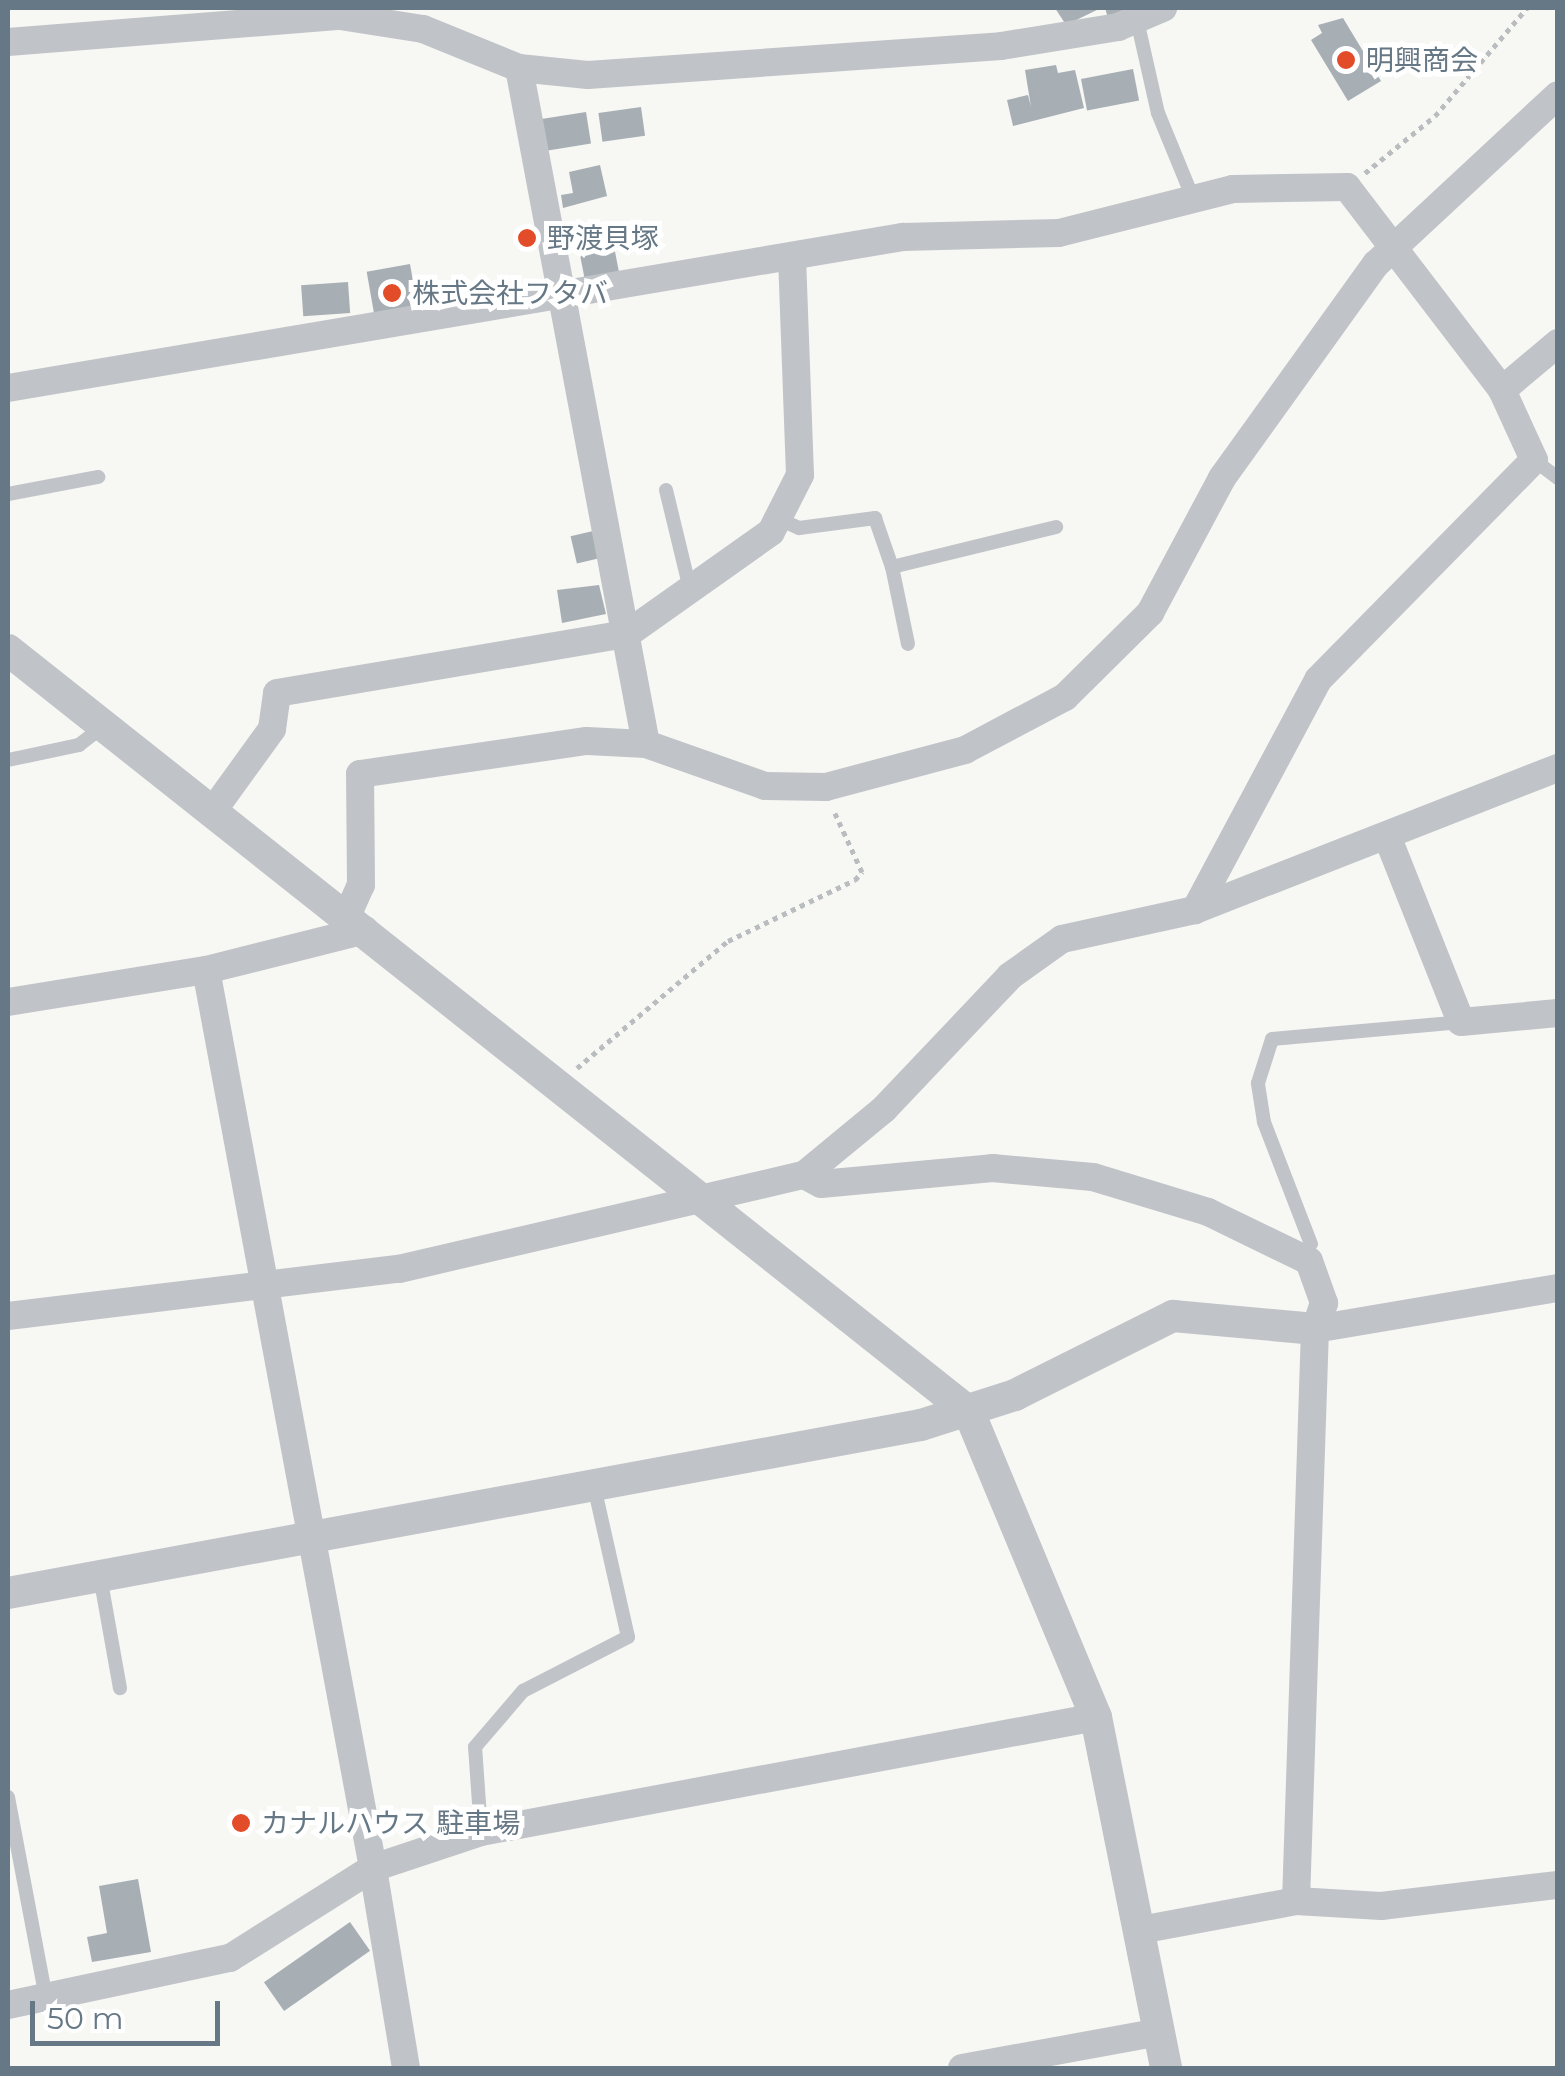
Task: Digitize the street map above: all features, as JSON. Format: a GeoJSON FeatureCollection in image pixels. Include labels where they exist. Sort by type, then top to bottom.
{"type":"FeatureCollection","features":[{"type":"Feature","properties":{"kind":"street"},"geometry":{"type":"LineString","coordinates":[[8,42],[340,16],[423,29],[519,68],[588,75],[1001,46],[1137,20],[1162,8]]}},
{"type":"Feature","properties":{"kind":"street"},"geometry":{"type":"LineString","coordinates":[[519,68],[558,298],[646,744]]}},
{"type":"Feature","properties":{"kind":"street"},"geometry":{"type":"LineString","coordinates":[[356,923],[360,774],[587,741],[646,744],[765,786],[826,787],[966,750],[1093,676],[1150,613],[1222,478],[1391,247],[1558,96]]}},
{"type":"Feature","properties":{"kind":"street"},"geometry":{"type":"LineString","coordinates":[[8,388],[903,237],[1059,233],[1192,196],[1300,182],[1346,187],[1502,390],[1534,460],[1318,680],[1196,910]]}},
{"type":"Feature","properties":{"kind":"street"},"geometry":{"type":"LineString","coordinates":[[212,812],[272,729],[276,693],[627,634],[781,520],[800,475],[792,258]]}},
{"type":"Feature","properties":{"kind":"street"},"geometry":{"type":"LineString","coordinates":[[1502,390],[1558,343]]}},
{"type":"Feature","properties":{"kind":"street"},"geometry":{"type":"LineString","coordinates":[[8,650],[714,1201],[969,1412],[1096,1718],[1166,2068]]}},
{"type":"Feature","properties":{"kind":"street"},"geometry":{"type":"LineString","coordinates":[[8,1316],[264,1290],[714,1201],[804,1175],[884,1110],[1038,953],[1080,930],[1196,910],[1558,768]]}},
{"type":"Feature","properties":{"kind":"street"},"geometry":{"type":"LineString","coordinates":[[1387,836],[1462,1022],[1558,1013]]}},
{"type":"Feature","properties":{"kind":"street"},"geometry":{"type":"LineString","coordinates":[[8,1002],[206,970],[356,923]]}},
{"type":"Feature","properties":{"kind":"street"},"geometry":{"type":"LineString","coordinates":[[206,970],[373,1868],[406,2068]]}},
{"type":"Feature","properties":{"kind":"street"},"geometry":{"type":"LineString","coordinates":[[804,1175],[822,1184],[992,1168],[1093,1177],[1208,1212],[1310,1252],[1324,1302],[1314,1330],[1296,1901]]}},
{"type":"Feature","properties":{"kind":"street"},"geometry":{"type":"LineString","coordinates":[[8,1593],[969,1412],[1173,1316],[1314,1330],[1558,1288]]}},
{"type":"Feature","properties":{"kind":"street"},"geometry":{"type":"LineString","coordinates":[[8,2005],[230,1958],[373,1868],[481,1832],[1096,1718]]}},
{"type":"Feature","properties":{"kind":"street"},"geometry":{"type":"LineString","coordinates":[[1140,1930],[1296,1901],[1381,1906],[1558,1885]]}},
{"type":"Feature","properties":{"kind":"street"},"geometry":{"type":"LineString","coordinates":[[962,2068],[1160,2032]]}},
{"type":"Feature","properties":{"kind":"lane"},"geometry":{"type":"LineString","coordinates":[[1137,20],[1158,113],[1192,196]]}},
{"type":"Feature","properties":{"kind":"lane"},"geometry":{"type":"LineString","coordinates":[[1534,460],[1558,478]]}},
{"type":"Feature","properties":{"kind":"lane"},"geometry":{"type":"LineString","coordinates":[[8,494],[98,477]]}},
{"type":"Feature","properties":{"kind":"lane"},"geometry":{"type":"LineString","coordinates":[[666,490],[690,589]]}},
{"type":"Feature","properties":{"kind":"lane"},"geometry":{"type":"LineString","coordinates":[[781,520],[798,528],[874,518],[892,567],[908,644]]}},
{"type":"Feature","properties":{"kind":"lane"},"geometry":{"type":"LineString","coordinates":[[892,567],[1056,528]]}},
{"type":"Feature","properties":{"kind":"lane"},"geometry":{"type":"LineString","coordinates":[[8,760],[79,745],[102,727]]}},
{"type":"Feature","properties":{"kind":"lane"},"geometry":{"type":"LineString","coordinates":[[1310,1252],[1264,1122],[1258,1083],[1272,1038],[1462,1022]]}},
{"type":"Feature","properties":{"kind":"lane"},"geometry":{"type":"LineString","coordinates":[[481,1832],[475,1747],[522,1691],[628,1637],[594,1484]]}},
{"type":"Feature","properties":{"kind":"lane"},"geometry":{"type":"LineString","coordinates":[[100,1576],[120,1688]]}},
{"type":"Feature","properties":{"kind":"lane"},"geometry":{"type":"LineString","coordinates":[[8,1797],[46,1998]]}},
{"type":"Feature","properties":{"kind":"path"},"geometry":{"type":"LineString","coordinates":[[1346,187],[1435,116],[1527,8]]}},
{"type":"Feature","properties":{"kind":"path"},"geometry":{"type":"LineString","coordinates":[[562,1082],[728,940],[855,880],[862,872],[826,787]]}},
{"type":"Feature","properties":{"kind":"building"},"geometry":{"type":"Polygon","coordinates":[[[1055,8],[1101,8],[1066,25],[1055,8]]]}},
{"type":"Feature","properties":{"kind":"building"},"geometry":{"type":"Polygon","coordinates":[[[1105,8],[1130,8],[1108,18],[1105,8]]]}},
{"type":"Feature","properties":{"kind":"building","name":"明興商会"},"geometry":{"type":"Polygon","coordinates":[[[1343,18],[1381,81],[1348,101],[1311,40],[1322,33],[1318,25],[1343,18]]]}},
{"type":"Feature","properties":{"kind":"building"},"geometry":{"type":"Polygon","coordinates":[[[1056,65],[1058,73],[1075,70],[1084,108],[1013,126],[1007,100],[1028,95],[1031,107],[1025,70],[1056,65]]]}},
{"type":"Feature","properties":{"kind":"building"},"geometry":{"type":"Polygon","coordinates":[[[1133,69],[1139,100],[1087,111],[1081,79],[1133,69]]]}},
{"type":"Feature","properties":{"kind":"building"},"geometry":{"type":"Polygon","coordinates":[[[641,107],[645,136],[602,142],[598,113],[641,107]]]}},
{"type":"Feature","properties":{"kind":"building"},"geometry":{"type":"Polygon","coordinates":[[[586,112],[591,144],[547,151],[542,119],[586,112]]]}},
{"type":"Feature","properties":{"kind":"building"},"geometry":{"type":"Polygon","coordinates":[[[600,165],[607,196],[563,208],[561,195],[573,193],[569,172],[600,165]]]}},
{"type":"Feature","properties":{"kind":"building"},"geometry":{"type":"Polygon","coordinates":[[[611,231],[620,276],[585,283],[577,238],[611,231]]]}},
{"type":"Feature","properties":{"kind":"building"},"geometry":{"type":"Polygon","coordinates":[[[410,264],[418,309],[375,317],[367,272],[410,264]]]}},
{"type":"Feature","properties":{"kind":"building"},"geometry":{"type":"Polygon","coordinates":[[[348,282],[350,313],[303,316],[301,285],[348,282]]]}},
{"type":"Feature","properties":{"kind":"building"},"geometry":{"type":"Polygon","coordinates":[[[593,531],[599,558],[577,563],[571,536],[593,531]]]}},
{"type":"Feature","properties":{"kind":"building"},"geometry":{"type":"Polygon","coordinates":[[[599,585],[606,614],[562,623],[557,590],[599,585]]]}},
{"type":"Feature","properties":{"kind":"building"},"geometry":{"type":"Polygon","coordinates":[[[138,1879],[151,1952],[92,1962],[87,1937],[107,1933],[99,1886],[138,1879]]]}},
{"type":"Feature","properties":{"kind":"building"},"geometry":{"type":"Polygon","coordinates":[[[350,1922],[370,1951],[284,2011],[264,1982],[350,1922]]]}},
{"type":"Feature","properties":{"kind":"place","name":"明興商会"},"geometry":{"type":"Point","coordinates":[1346,60]}},
{"type":"Feature","properties":{"kind":"place","name":"野渡貝塚"},"geometry":{"type":"Point","coordinates":[527,238]}},
{"type":"Feature","properties":{"kind":"place","name":"株式会社フタバ"},"geometry":{"type":"Point","coordinates":[392,293]}},
{"type":"Feature","properties":{"kind":"place","name":"カナルハウス 駐車場"},"geometry":{"type":"Point","coordinates":[241,1823]}}]}
